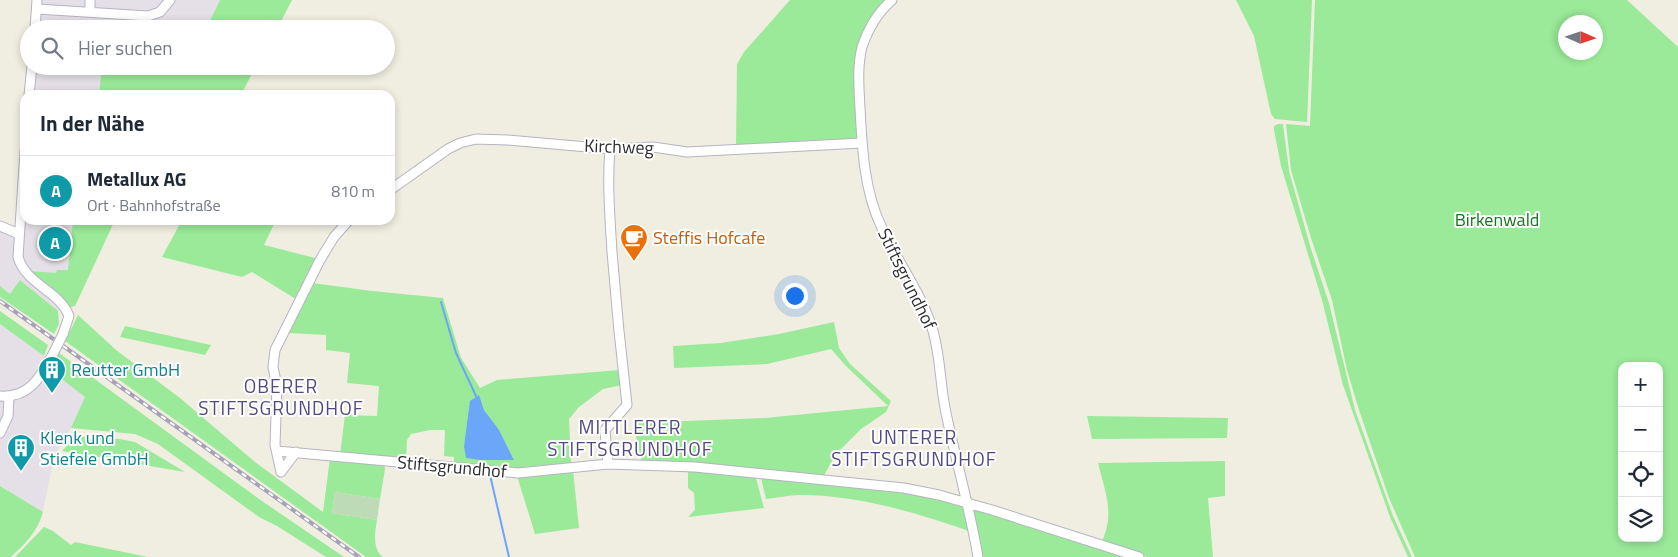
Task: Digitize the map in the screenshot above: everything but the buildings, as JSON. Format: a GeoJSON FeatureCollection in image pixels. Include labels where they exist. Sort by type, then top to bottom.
{"type":"FeatureCollection","features":[{"type":"Feature","properties":{"kind":"street"},"geometry":{"type":"LineString","coordinates":[[90,0],[90,12]]}},
{"type":"Feature","properties":{"kind":"street"},"geometry":{"type":"LineString","coordinates":[[36,20],[37,4],[90,12],[154,15],[160,12],[170,0]]}},
{"type":"Feature","properties":{"kind":"street","name":"Stiftsgrundhof"},"geometry":{"type":"LineString","coordinates":[[276,451],[518,473],[608,464],[695,467],[904,488],[967,503],[945,411],[941,367],[934,332],[922,303],[886,236],[873,206],[862,143],[859,78],[862,48],[869,30],[877,17],[892,0]]}},
{"type":"Feature","properties":{"kind":"street"},"geometry":{"type":"LineString","coordinates":[[30,90],[31,75]]}},
{"type":"Feature","properties":{"kind":"street","name":"Kirchweg"},"geometry":{"type":"LineString","coordinates":[[395,186],[448,149],[460,143],[476,139],[610,149],[654,147],[687,152],[862,143]]}},
{"type":"Feature","properties":{"kind":"street"},"geometry":{"type":"LineString","coordinates":[[608,464],[604,430],[627,405],[615,288],[609,199],[610,149]]}},
{"type":"Feature","properties":{"kind":"street"},"geometry":{"type":"LineString","coordinates":[[0,433],[8,416],[4,397],[25,391],[38,381],[63,334],[69,316],[62,303],[27,275],[20,266],[18,258],[20,220]]}},
{"type":"Feature","properties":{"kind":"street"},"geometry":{"type":"LineString","coordinates":[[296,452],[281,472],[275,445],[277,386],[273,367],[275,350],[320,260],[334,237],[345,225]]}},
{"type":"Feature","properties":{"kind":"street"},"geometry":{"type":"LineString","coordinates":[[0,226],[19,234]]}},
{"type":"Feature","properties":{"kind":"street"},"geometry":{"type":"LineString","coordinates":[[978,557],[967,503],[1100,543],[1139,557]]}},
{"type":"Feature","properties":{"kind":"shaded area"},"geometry":{"type":"Polygon","coordinates":[[[35,0],[220,0],[210,20],[34,20],[35,0]]]}},
{"type":"Feature","properties":{"kind":"shaded area"},"geometry":{"type":"Polygon","coordinates":[[[29,75],[184,75],[176,90],[28,90],[29,75]]]}},
{"type":"Feature","properties":{"kind":"shaded area"},"geometry":{"type":"Polygon","coordinates":[[[20,189],[20,225],[113,225],[75,306],[58,311],[20,280],[10,294],[0,286],[0,229],[16,236],[20,189]]]}},
{"type":"Feature","properties":{"kind":"shaded area"},"geometry":{"type":"Polygon","coordinates":[[[0,324],[44,356],[50,370],[86,397],[53,461],[43,512],[0,486],[0,324]]]}},
{"type":"Feature","properties":{"kind":"green space"},"geometry":{"type":"Polygon","coordinates":[[[220,0],[292,0],[282,20],[210,20],[220,0]]]}},
{"type":"Feature","properties":{"kind":"green space"},"geometry":{"type":"Polygon","coordinates":[[[790,0],[888,0],[864,37],[859,136],[856,140],[738,147],[736,145],[737,64],[744,52],[790,0]]]}},
{"type":"Feature","properties":{"kind":"green space"},"geometry":{"type":"Polygon","coordinates":[[[1236,0],[1312,0],[1307,122],[1275,119],[1271,114],[1254,36],[1236,0]]]}},
{"type":"Feature","properties":{"kind":"green space","name":"Birkenwald"},"geometry":{"type":"Polygon","coordinates":[[[1315,0],[1627,0],[1678,47],[1678,557],[1415,557],[1389,498],[1347,370],[1332,300],[1291,170],[1286,124],[1310,126],[1315,0]]]}},
{"type":"Feature","properties":{"kind":"green space"},"geometry":{"type":"Polygon","coordinates":[[[101,75],[251,75],[244,90],[100,90],[101,75]]]}},
{"type":"Feature","properties":{"kind":"green space"},"geometry":{"type":"Polygon","coordinates":[[[1283,124],[1289,171],[1311,249],[1329,303],[1355,410],[1393,516],[1412,557],[1408,557],[1390,517],[1343,385],[1322,300],[1281,166],[1274,130],[1274,126],[1283,124]]]}},
{"type":"Feature","properties":{"kind":"green space"},"geometry":{"type":"Polygon","coordinates":[[[72,225],[113,225],[75,306],[70,307],[62,297],[29,271],[56,273],[57,270],[68,270],[72,225]]]}},
{"type":"Feature","properties":{"kind":"green space"},"geometry":{"type":"Polygon","coordinates":[[[179,225],[274,225],[264,245],[319,259],[299,301],[252,272],[242,277],[162,257],[179,225]]]}},
{"type":"Feature","properties":{"kind":"green space"},"geometry":{"type":"Polygon","coordinates":[[[20,280],[58,311],[59,324],[54,334],[0,297],[0,286],[10,294],[20,280]]]}},
{"type":"Feature","properties":{"kind":"green space"},"geometry":{"type":"Polygon","coordinates":[[[312,283],[443,298],[461,358],[480,388],[497,380],[620,370],[622,385],[603,389],[579,407],[569,419],[571,463],[524,467],[523,470],[454,463],[454,457],[444,456],[445,430],[430,430],[411,434],[407,440],[406,460],[378,456],[340,455],[345,415],[377,416],[379,386],[347,383],[350,353],[326,350],[326,335],[289,333],[312,283]],[[479,396],[467,430],[464,446],[480,460],[514,460],[499,431],[484,410],[479,396]]]}},
{"type":"Feature","properties":{"kind":"green space"},"geometry":{"type":"Polygon","coordinates":[[[0,311],[48,345],[44,356],[0,324],[0,311]]]}},
{"type":"Feature","properties":{"kind":"green space"},"geometry":{"type":"Polygon","coordinates":[[[78,315],[116,350],[180,398],[255,462],[323,512],[330,458],[384,464],[385,469],[380,499],[335,492],[332,513],[377,520],[376,545],[377,550],[383,557],[366,557],[65,341],[78,315]]]}},
{"type":"Feature","properties":{"kind":"green space"},"geometry":{"type":"Polygon","coordinates":[[[834,322],[839,348],[850,364],[891,401],[886,412],[861,429],[836,454],[823,477],[642,463],[633,423],[765,418],[888,406],[831,349],[767,364],[674,368],[673,346],[721,343],[779,334],[834,322]]]}},
{"type":"Feature","properties":{"kind":"green space"},"geometry":{"type":"Polygon","coordinates":[[[125,326],[211,345],[205,355],[120,337],[125,326]]]}},
{"type":"Feature","properties":{"kind":"green space"},"geometry":{"type":"Polygon","coordinates":[[[59,353],[259,499],[344,557],[326,557],[259,517],[158,444],[135,434],[71,428],[85,397],[50,370],[59,353]]]}},
{"type":"Feature","properties":{"kind":"green space"},"geometry":{"type":"Polygon","coordinates":[[[1087,416],[1228,418],[1227,438],[1092,439],[1087,416]]]}},
{"type":"Feature","properties":{"kind":"green space"},"geometry":{"type":"Polygon","coordinates":[[[76,436],[135,442],[185,472],[62,451],[76,436]]]}},
{"type":"Feature","properties":{"kind":"green space"},"geometry":{"type":"Polygon","coordinates":[[[1225,461],[1225,496],[1208,498],[1213,557],[1147,557],[1102,541],[1108,521],[1108,502],[1098,463],[1225,461]]]}},
{"type":"Feature","properties":{"kind":"green space"},"geometry":{"type":"Polygon","coordinates":[[[573,470],[579,528],[535,534],[517,476],[573,470]]]}},
{"type":"Feature","properties":{"kind":"green space"},"geometry":{"type":"Polygon","coordinates":[[[688,470],[752,475],[756,478],[764,508],[688,517],[695,510],[694,493],[688,488],[688,470]]]}},
{"type":"Feature","properties":{"kind":"green space"},"geometry":{"type":"Polygon","coordinates":[[[761,478],[898,488],[963,504],[972,532],[888,506],[844,498],[792,495],[766,499],[761,478]]]}},
{"type":"Feature","properties":{"kind":"green space"},"geometry":{"type":"Polygon","coordinates":[[[0,486],[43,512],[34,531],[11,557],[0,557],[0,486]]]}},
{"type":"Feature","properties":{"kind":"green space"},"geometry":{"type":"Polygon","coordinates":[[[335,492],[380,499],[377,520],[332,513],[335,492]]]}},
{"type":"Feature","properties":{"kind":"green space"},"geometry":{"type":"Polygon","coordinates":[[[972,509],[1134,557],[982,557],[972,509]]]}},
{"type":"Feature","properties":{"kind":"green space"},"geometry":{"type":"Polygon","coordinates":[[[44,527],[53,531],[71,545],[75,542],[148,557],[15,557],[44,527]]]}},
{"type":"Feature","properties":{"kind":"water"},"geometry":{"type":"Polygon","coordinates":[[[479,395],[484,410],[499,430],[514,460],[466,458],[464,446],[470,401],[479,395]]]}},
{"type":"Feature","properties":{"kind":"waterway"},"geometry":{"type":"LineString","coordinates":[[441,302],[456,353],[476,396]]}},
{"type":"Feature","properties":{"kind":"waterway"},"geometry":{"type":"LineString","coordinates":[[490,475],[509,557]]}},
{"type":"Feature","properties":{"kind":"railway"},"geometry":{"type":"LineString","coordinates":[[0,301],[359,557]]}},
{"type":"Feature","properties":{"kind":"place","name":"Metallux AG"},"geometry":{"type":"Point","coordinates":[55,243]}},
{"type":"Feature","properties":{"kind":"place","name":"Steffis Hofcafe"},"geometry":{"type":"Point","coordinates":[634,262]}},
{"type":"Feature","properties":{"kind":"place","name":"Reutter GmbH"},"geometry":{"type":"Point","coordinates":[52,394]}},
{"type":"Feature","properties":{"kind":"place","name":"Klenk und Stiefele GmbH"},"geometry":{"type":"Point","coordinates":[21,472]}},
{"type":"Feature","properties":{"kind":"district","name":"OBERER STIFTSGRUNDHOF"},"geometry":{"type":"Point","coordinates":[281,397]}},
{"type":"Feature","properties":{"kind":"district","name":"MITTLERER STIFTSGRUNDHOF"},"geometry":{"type":"Point","coordinates":[630,438]}},
{"type":"Feature","properties":{"kind":"district","name":"UNTERER STIFTSGRUNDHOF"},"geometry":{"type":"Point","coordinates":[914,448]}}]}
